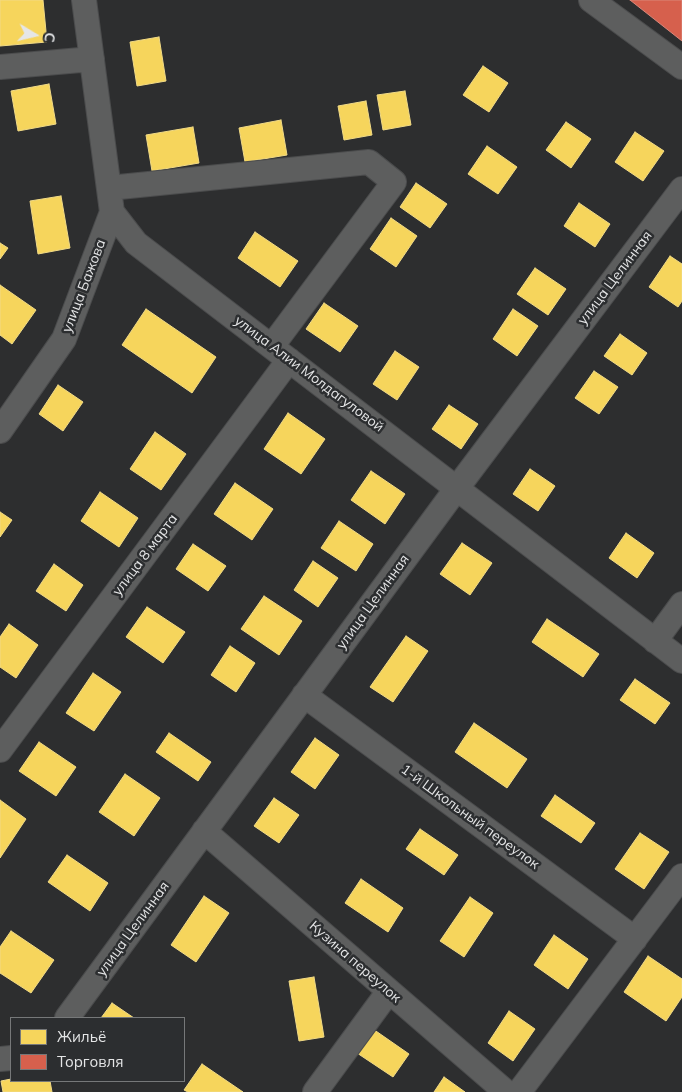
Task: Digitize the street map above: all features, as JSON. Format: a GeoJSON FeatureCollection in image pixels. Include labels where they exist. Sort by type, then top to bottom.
{"type":"FeatureCollection","features":[{"type":"Feature","properties":{"kind":"street"},"geometry":{"type":"LineString","coordinates":[[84,0],[112,212]]}},
{"type":"Feature","properties":{"kind":"street"},"geometry":{"type":"LineString","coordinates":[[591,0],[682,67]]}},
{"type":"Feature","properties":{"kind":"street"},"geometry":{"type":"LineString","coordinates":[[0,67],[92,59]]}},
{"type":"Feature","properties":{"kind":"street","name":"улица 8 марта"},"geometry":{"type":"LineString","coordinates":[[0,750],[281,353],[394,182],[369,162],[109,188]]}},
{"type":"Feature","properties":{"kind":"street","name":"улица Целинная"},"geometry":{"type":"LineString","coordinates":[[68,1017],[457,488],[682,189]]}},
{"type":"Feature","properties":{"kind":"street","name":"улица Алии Молдагуловой"},"geometry":{"type":"LineString","coordinates":[[112,212],[136,242],[682,661]]}},
{"type":"Feature","properties":{"kind":"street","name":"улица Бажова"},"geometry":{"type":"LineString","coordinates":[[0,431],[64,339],[112,212]]}},
{"type":"Feature","properties":{"kind":"street"},"geometry":{"type":"LineString","coordinates":[[655,641],[682,604]]}},
{"type":"Feature","properties":{"kind":"street","name":"1-й Школьный переулок"},"geometry":{"type":"LineString","coordinates":[[304,695],[635,939]]}},
{"type":"Feature","properties":{"kind":"street","name":"Кузина переулок"},"geometry":{"type":"LineString","coordinates":[[204,831],[506,1092]]}},
{"type":"Feature","properties":{"kind":"street"},"geometry":{"type":"LineString","coordinates":[[519,1092],[682,876]]}},
{"type":"Feature","properties":{"kind":"street"},"geometry":{"type":"LineString","coordinates":[[315,1092],[389,991]]}},
{"type":"Feature","properties":{"kind":"building: Жильё"},"geometry":{"type":"Polygon","coordinates":[[[0,0],[43,0],[47,42],[0,46],[0,0]]]}},
{"type":"Feature","properties":{"kind":"building: Жильё"},"geometry":{"type":"Polygon","coordinates":[[[159,37],[166,81],[137,86],[130,42],[159,37]]]}},
{"type":"Feature","properties":{"kind":"building: Жильё"},"geometry":{"type":"Polygon","coordinates":[[[483,66],[508,83],[489,112],[463,95],[483,66]]]}},
{"type":"Feature","properties":{"kind":"building: Жильё"},"geometry":{"type":"Polygon","coordinates":[[[49,84],[56,124],[18,131],[11,91],[49,84]]]}},
{"type":"Feature","properties":{"kind":"building: Жильё"},"geometry":{"type":"Polygon","coordinates":[[[405,91],[411,125],[383,130],[377,95],[405,91]]]}},
{"type":"Feature","properties":{"kind":"building: Жильё"},"geometry":{"type":"Polygon","coordinates":[[[366,101],[372,135],[344,140],[338,106],[366,101]]]}},
{"type":"Feature","properties":{"kind":"building: Жильё"},"geometry":{"type":"Polygon","coordinates":[[[281,120],[287,155],[245,162],[239,128],[281,120]]]}},
{"type":"Feature","properties":{"kind":"building: Жильё"},"geometry":{"type":"Polygon","coordinates":[[[566,122],[591,139],[571,168],[546,150],[566,122]]]}},
{"type":"Feature","properties":{"kind":"building: Жильё"},"geometry":{"type":"Polygon","coordinates":[[[193,127],[199,163],[152,171],[146,135],[193,127]]]}},
{"type":"Feature","properties":{"kind":"building: Жильё"},"geometry":{"type":"Polygon","coordinates":[[[635,132],[664,151],[643,181],[615,162],[635,132]]]}},
{"type":"Feature","properties":{"kind":"building: Жильё"},"geometry":{"type":"Polygon","coordinates":[[[487,146],[517,167],[498,194],[468,174],[487,146]]]}},
{"type":"Feature","properties":{"kind":"building: Жильё"},"geometry":{"type":"Polygon","coordinates":[[[416,183],[447,204],[430,228],[400,207],[416,183]]]}},
{"type":"Feature","properties":{"kind":"building: Жильё"},"geometry":{"type":"Polygon","coordinates":[[[61,196],[70,248],[38,254],[30,201],[61,196]]]}},
{"type":"Feature","properties":{"kind":"building: Жильё"},"geometry":{"type":"Polygon","coordinates":[[[579,203],[610,224],[595,247],[564,226],[579,203]]]}},
{"type":"Feature","properties":{"kind":"building: Жильё"},"geometry":{"type":"Polygon","coordinates":[[[391,218],[417,236],[396,267],[370,249],[391,218]]]}},
{"type":"Feature","properties":{"kind":"building: Жильё"},"geometry":{"type":"Polygon","coordinates":[[[255,232],[298,261],[280,287],[238,258],[255,232]]]}},
{"type":"Feature","properties":{"kind":"building: Жильё"},"geometry":{"type":"Polygon","coordinates":[[[0,243],[8,248],[0,259],[0,243]]]}},
{"type":"Feature","properties":{"kind":"building: Жильё"},"geometry":{"type":"Polygon","coordinates":[[[670,256],[682,264],[682,301],[678,307],[649,287],[670,256]]]}},
{"type":"Feature","properties":{"kind":"building: Жильё"},"geometry":{"type":"Polygon","coordinates":[[[535,268],[566,289],[548,315],[517,294],[535,268]]]}},
{"type":"Feature","properties":{"kind":"building: Жильё"},"geometry":{"type":"Polygon","coordinates":[[[0,285],[36,310],[12,344],[0,335],[0,285]]]}},
{"type":"Feature","properties":{"kind":"building: Жильё"},"geometry":{"type":"Polygon","coordinates":[[[324,303],[358,326],[340,352],[306,329],[324,303]]]}},
{"type":"Feature","properties":{"kind":"building: Жильё"},"geometry":{"type":"Polygon","coordinates":[[[146,309],[216,357],[192,393],[122,345],[146,309]]]}},
{"type":"Feature","properties":{"kind":"building: Жильё"},"geometry":{"type":"Polygon","coordinates":[[[513,309],[538,326],[517,356],[493,339],[513,309]]]}},
{"type":"Feature","properties":{"kind":"building: Жильё"},"geometry":{"type":"Polygon","coordinates":[[[620,334],[647,353],[632,375],[604,356],[620,334]]]}},
{"type":"Feature","properties":{"kind":"building: Жильё"},"geometry":{"type":"Polygon","coordinates":[[[395,351],[419,367],[397,400],[373,384],[395,351]]]}},
{"type":"Feature","properties":{"kind":"building: Жильё"},"geometry":{"type":"Polygon","coordinates":[[[594,371],[618,387],[599,414],[575,398],[594,371]]]}},
{"type":"Feature","properties":{"kind":"building: Жильё"},"geometry":{"type":"Polygon","coordinates":[[[58,385],[83,402],[63,431],[39,414],[58,385]]]}},
{"type":"Feature","properties":{"kind":"building: Жильё"},"geometry":{"type":"Polygon","coordinates":[[[449,405],[478,424],[461,449],[432,429],[449,405]]]}},
{"type":"Feature","properties":{"kind":"building: Жильё"},"geometry":{"type":"Polygon","coordinates":[[[288,413],[325,439],[301,474],[264,449],[288,413]]]}},
{"type":"Feature","properties":{"kind":"building: Жильё"},"geometry":{"type":"Polygon","coordinates":[[[155,432],[186,454],[161,490],[130,469],[155,432]]]}},
{"type":"Feature","properties":{"kind":"building: Жильё"},"geometry":{"type":"Polygon","coordinates":[[[530,469],[555,486],[538,511],[513,494],[530,469]]]}},
{"type":"Feature","properties":{"kind":"building: Жильё"},"geometry":{"type":"Polygon","coordinates":[[[371,471],[405,494],[385,524],[351,500],[371,471]]]}},
{"type":"Feature","properties":{"kind":"building: Жильё"},"geometry":{"type":"Polygon","coordinates":[[[235,483],[273,509],[252,540],[214,514],[235,483]]]}},
{"type":"Feature","properties":{"kind":"building: Жильё"},"geometry":{"type":"Polygon","coordinates":[[[100,492],[138,518],[119,547],[81,521],[100,492]]]}},
{"type":"Feature","properties":{"kind":"building: Жильё"},"geometry":{"type":"Polygon","coordinates":[[[0,512],[12,520],[0,537],[0,512]]]}},
{"type":"Feature","properties":{"kind":"building: Жильё"},"geometry":{"type":"Polygon","coordinates":[[[339,521],[373,544],[356,571],[321,548],[339,521]]]}},
{"type":"Feature","properties":{"kind":"building: Жильё"},"geometry":{"type":"Polygon","coordinates":[[[626,533],[654,553],[637,578],[609,558],[626,533]]]}},
{"type":"Feature","properties":{"kind":"building: Жильё"},"geometry":{"type":"Polygon","coordinates":[[[462,543],[492,563],[470,595],[440,574],[462,543]]]}},
{"type":"Feature","properties":{"kind":"building: Жильё"},"geometry":{"type":"Polygon","coordinates":[[[193,544],[226,566],[208,591],[176,569],[193,544]]]}},
{"type":"Feature","properties":{"kind":"building: Жильё"},"geometry":{"type":"Polygon","coordinates":[[[313,561],[338,578],[318,607],[294,590],[313,561]]]}},
{"type":"Feature","properties":{"kind":"building: Жильё"},"geometry":{"type":"Polygon","coordinates":[[[54,564],[83,585],[66,611],[36,591],[54,564]]]}},
{"type":"Feature","properties":{"kind":"building: Жильё"},"geometry":{"type":"Polygon","coordinates":[[[264,596],[302,621],[279,655],[241,629],[264,596]]]}},
{"type":"Feature","properties":{"kind":"building: Жильё"},"geometry":{"type":"Polygon","coordinates":[[[147,607],[185,632],[163,663],[126,637],[147,607]]]}},
{"type":"Feature","properties":{"kind":"building: Жильё"},"geometry":{"type":"Polygon","coordinates":[[[547,619],[599,654],[583,677],[532,642],[547,619]]]}},
{"type":"Feature","properties":{"kind":"building: Жильё"},"geometry":{"type":"Polygon","coordinates":[[[9,624],[38,645],[16,678],[0,667],[0,637],[9,624]]]}},
{"type":"Feature","properties":{"kind":"building: Жильё"},"geometry":{"type":"Polygon","coordinates":[[[406,636],[428,651],[393,702],[370,687],[406,636]]]}},
{"type":"Feature","properties":{"kind":"building: Жильё"},"geometry":{"type":"Polygon","coordinates":[[[230,646],[255,663],[236,692],[211,675],[230,646]]]}},
{"type":"Feature","properties":{"kind":"building: Жильё"},"geometry":{"type":"Polygon","coordinates":[[[93,673],[121,692],[94,731],[66,713],[93,673]]]}},
{"type":"Feature","properties":{"kind":"building: Жильё"},"geometry":{"type":"Polygon","coordinates":[[[635,679],[670,703],[655,724],[620,700],[635,679]]]}},
{"type":"Feature","properties":{"kind":"building: Жильё"},"geometry":{"type":"Polygon","coordinates":[[[474,723],[527,759],[507,788],[455,752],[474,723]]]}},
{"type":"Feature","properties":{"kind":"building: Жильё"},"geometry":{"type":"Polygon","coordinates":[[[169,733],[211,762],[198,781],[156,752],[169,733]]]}},
{"type":"Feature","properties":{"kind":"building: Жильё"},"geometry":{"type":"Polygon","coordinates":[[[315,738],[339,755],[315,789],[291,772],[315,738]]]}},
{"type":"Feature","properties":{"kind":"building: Жильё"},"geometry":{"type":"Polygon","coordinates":[[[39,742],[76,767],[56,796],[19,771],[39,742]]]}},
{"type":"Feature","properties":{"kind":"building: Жильё"},"geometry":{"type":"Polygon","coordinates":[[[125,774],[160,798],[134,836],[99,812],[125,774]]]}},
{"type":"Feature","properties":{"kind":"building: Жильё"},"geometry":{"type":"Polygon","coordinates":[[[555,795],[595,823],[581,843],[541,816],[555,795]]]}},
{"type":"Feature","properties":{"kind":"building: Жильё"},"geometry":{"type":"Polygon","coordinates":[[[274,798],[299,815],[279,843],[254,826],[274,798]]]}},
{"type":"Feature","properties":{"kind":"building: Жильё"},"geometry":{"type":"Polygon","coordinates":[[[0,800],[26,819],[0,858],[0,800]]]}},
{"type":"Feature","properties":{"kind":"building: Жильё"},"geometry":{"type":"Polygon","coordinates":[[[420,829],[458,855],[444,875],[406,849],[420,829]]]}},
{"type":"Feature","properties":{"kind":"building: Жильё"},"geometry":{"type":"Polygon","coordinates":[[[640,833],[669,852],[644,889],[615,869],[640,833]]]}},
{"type":"Feature","properties":{"kind":"building: Жильё"},"geometry":{"type":"Polygon","coordinates":[[[67,855],[108,883],[90,911],[48,882],[67,855]]]}},
{"type":"Feature","properties":{"kind":"building: Жильё"},"geometry":{"type":"Polygon","coordinates":[[[361,879],[403,908],[388,932],[345,903],[361,879]]]}},
{"type":"Feature","properties":{"kind":"building: Жильё"},"geometry":{"type":"Polygon","coordinates":[[[204,896],[229,913],[196,962],[171,945],[204,896]]]}},
{"type":"Feature","properties":{"kind":"building: Жильё"},"geometry":{"type":"Polygon","coordinates":[[[470,897],[493,913],[464,957],[440,941],[470,897]]]}},
{"type":"Feature","properties":{"kind":"building: Жильё"},"geometry":{"type":"Polygon","coordinates":[[[11,931],[54,960],[31,993],[0,973],[0,947],[11,931]]]}},
{"type":"Feature","properties":{"kind":"building: Жильё"},"geometry":{"type":"Polygon","coordinates":[[[554,935],[588,959],[568,989],[534,965],[554,935]]]}},
{"type":"Feature","properties":{"kind":"building: Жильё"},"geometry":{"type":"Polygon","coordinates":[[[648,956],[682,979],[682,997],[666,1021],[624,992],[648,956]]]}},
{"type":"Feature","properties":{"kind":"building: Жильё"},"geometry":{"type":"Polygon","coordinates":[[[314,977],[324,1037],[299,1041],[289,981],[314,977]]]}},
{"type":"Feature","properties":{"kind":"building: Жильё"},"geometry":{"type":"Polygon","coordinates":[[[112,1003],[133,1017],[102,1017],[112,1003]]]}},
{"type":"Feature","properties":{"kind":"building: Жильё"},"geometry":{"type":"Polygon","coordinates":[[[509,1011],[535,1029],[513,1061],[488,1043],[509,1011]]]}},
{"type":"Feature","properties":{"kind":"building: Жильё"},"geometry":{"type":"Polygon","coordinates":[[[373,1029],[409,1054],[393,1077],[357,1053],[373,1029]]]}},
{"type":"Feature","properties":{"kind":"building: Жильё"},"geometry":{"type":"Polygon","coordinates":[[[202,1064],[243,1092],[188,1092],[184,1090],[202,1064]]]}},
{"type":"Feature","properties":{"kind":"building: Жильё"},"geometry":{"type":"Polygon","coordinates":[[[444,1077],[465,1092],[434,1092],[444,1077]]]}},
{"type":"Feature","properties":{"kind":"building: Жильё"},"geometry":{"type":"Polygon","coordinates":[[[10,1079],[10,1082],[50,1082],[52,1092],[3,1092],[1,1081],[10,1079]]]}},
{"type":"Feature","properties":{"kind":"building: Торговля"},"geometry":{"type":"Polygon","coordinates":[[[630,0],[682,0],[682,41],[630,0]]]}}]}
